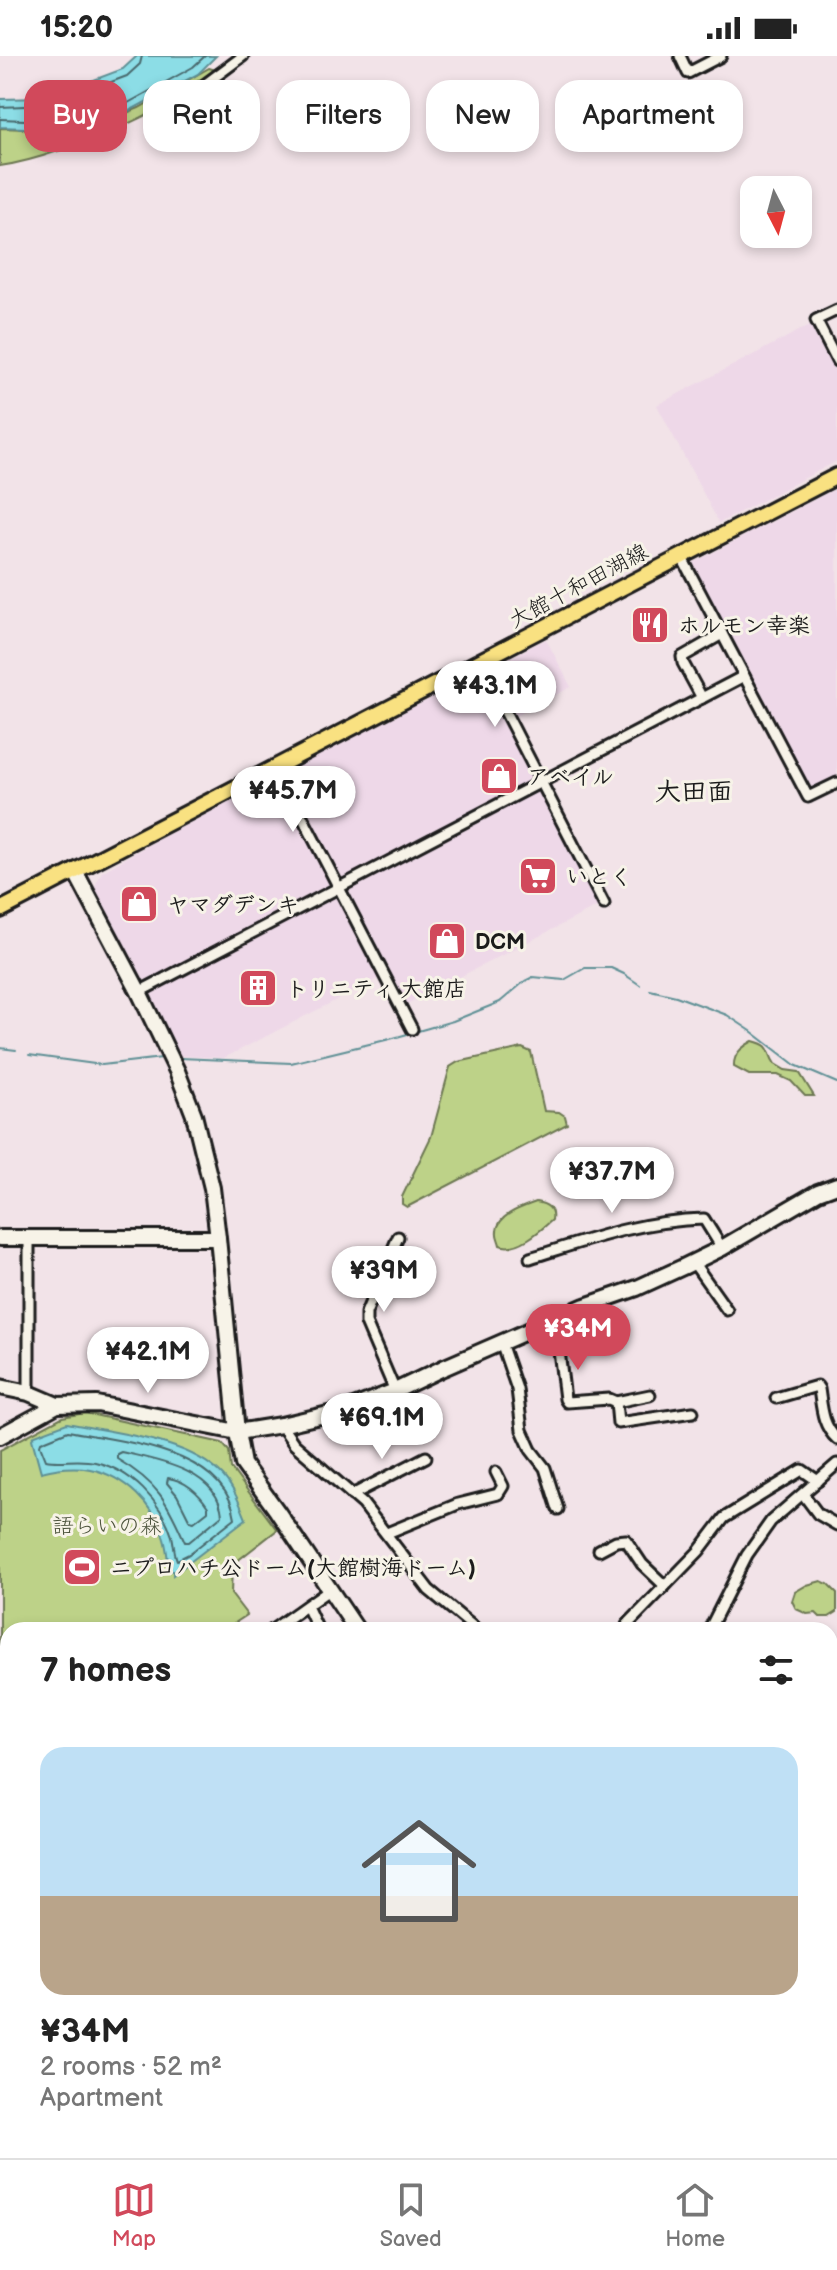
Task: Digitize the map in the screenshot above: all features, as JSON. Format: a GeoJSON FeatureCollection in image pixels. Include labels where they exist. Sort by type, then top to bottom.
{"type":"FeatureCollection","features":[{"type":"Feature","properties":{"kind":"main road","name":"大館十和田湖線"},"geometry":{"type":"LineString","coordinates":[[0,910],[837,476]]}},
{"type":"Feature","properties":{"kind":"street"},"geometry":{"type":"LineString","coordinates":[[211,80],[243,56]]}},
{"type":"Feature","properties":{"kind":"street"},"geometry":{"type":"LineString","coordinates":[[680,56],[688,73],[721,56]]}},
{"type":"Feature","properties":{"kind":"street"},"geometry":{"type":"LineString","coordinates":[[837,310],[816,320],[837,361]]}},
{"type":"Feature","properties":{"kind":"street"},"geometry":{"type":"LineString","coordinates":[[681,556],[808,797],[837,783]]}},
{"type":"Feature","properties":{"kind":"street"},"geometry":{"type":"LineString","coordinates":[[702,698],[682,657],[722,634]]}},
{"type":"Feature","properties":{"kind":"street"},"geometry":{"type":"LineString","coordinates":[[479,661],[604,904]]}},
{"type":"Feature","properties":{"kind":"street"},"geometry":{"type":"LineString","coordinates":[[139,992],[744,676]]}},
{"type":"Feature","properties":{"kind":"street"},"geometry":{"type":"LineString","coordinates":[[277,768],[412,1029]]}},
{"type":"Feature","properties":{"kind":"street"},"geometry":{"type":"LineString","coordinates":[[75,871],[139,992],[177,1071],[194,1115],[212,1188],[243,1464],[352,1622]]}},
{"type":"Feature","properties":{"kind":"street"},"geometry":{"type":"LineString","coordinates":[[0,1387],[29,1393],[57,1405],[97,1404],[237,1432],[346,1410],[591,1303],[637,1288],[722,1248],[818,1192],[837,1185]]}},
{"type":"Feature","properties":{"kind":"street"},"geometry":{"type":"LineString","coordinates":[[530,1258],[621,1229],[670,1220],[704,1219],[722,1248]]}},
{"type":"Feature","properties":{"kind":"street"},"geometry":{"type":"LineString","coordinates":[[395,1391],[366,1323],[366,1313],[398,1237]]}},
{"type":"Feature","properties":{"kind":"street"},"geometry":{"type":"LineString","coordinates":[[0,1238],[218,1238]]}},
{"type":"Feature","properties":{"kind":"street"},"geometry":{"type":"LineString","coordinates":[[29,1238],[29,1393]]}},
{"type":"Feature","properties":{"kind":"street"},"geometry":{"type":"LineString","coordinates":[[693,1262],[727,1310]]}},
{"type":"Feature","properties":{"kind":"street"},"geometry":{"type":"LineString","coordinates":[[591,1303],[595,1345]]}},
{"type":"Feature","properties":{"kind":"street"},"geometry":{"type":"LineString","coordinates":[[555,1319],[567,1402],[609,1399],[616,1402],[650,1395]]}},
{"type":"Feature","properties":{"kind":"street"},"geometry":{"type":"LineString","coordinates":[[501,1343],[517,1389],[522,1430],[531,1450],[545,1468],[558,1509]]}},
{"type":"Feature","properties":{"kind":"street"},"geometry":{"type":"LineString","coordinates":[[776,1398],[817,1386],[829,1431],[837,1439]]}},
{"type":"Feature","properties":{"kind":"street"},"geometry":{"type":"LineString","coordinates":[[616,1402],[618,1423],[693,1412]]}},
{"type":"Feature","properties":{"kind":"street"},"geometry":{"type":"LineString","coordinates":[[0,1436],[57,1405]]}},
{"type":"Feature","properties":{"kind":"street"},"geometry":{"type":"LineString","coordinates":[[281,1425],[294,1444],[363,1504],[429,1590],[467,1622]]}},
{"type":"Feature","properties":{"kind":"street"},"geometry":{"type":"LineString","coordinates":[[352,1495],[426,1457]]}},
{"type":"Feature","properties":{"kind":"street"},"geometry":{"type":"LineString","coordinates":[[713,1622],[747,1555],[771,1521],[837,1464]]}},
{"type":"Feature","properties":{"kind":"street"},"geometry":{"type":"LineString","coordinates":[[630,1622],[699,1551],[724,1518],[802,1470],[818,1481]]}},
{"type":"Feature","properties":{"kind":"street"},"geometry":{"type":"LineString","coordinates":[[387,1533],[458,1504],[498,1494],[503,1486],[496,1472]]}},
{"type":"Feature","properties":{"kind":"street"},"geometry":{"type":"LineString","coordinates":[[803,1494],[818,1514],[837,1525]]}},
{"type":"Feature","properties":{"kind":"street"},"geometry":{"type":"LineString","coordinates":[[599,1550],[616,1541],[626,1540],[642,1564],[665,1586]]}},
{"type":"Feature","properties":{"kind":"street"},"geometry":{"type":"LineString","coordinates":[[284,1622],[330,1589]]}},
{"type":"Feature","properties":{"kind":"street"},"geometry":{"type":"LineString","coordinates":[[307,1606],[314,1622]]}},
{"type":"Feature","properties":{"kind":"shaded area"},"geometry":{"type":"Polygon","coordinates":[[[814,323],[837,367],[837,461],[719,523],[657,405],[814,323]]]}},
{"type":"Feature","properties":{"kind":"shaded area"},"geometry":{"type":"Polygon","coordinates":[[[837,488],[837,780],[815,792],[806,789],[693,563],[837,488]]]}},
{"type":"Feature","properties":{"kind":"shaded area"},"geometry":{"type":"Polygon","coordinates":[[[546,639],[571,687],[512,718],[487,670],[546,639]]]}},
{"type":"Feature","properties":{"kind":"shaded area"},"geometry":{"type":"Polygon","coordinates":[[[480,673],[536,782],[339,880],[283,774],[480,673]]]}},
{"type":"Feature","properties":{"kind":"shaded area"},"geometry":{"type":"Polygon","coordinates":[[[278,777],[333,885],[186,962],[142,981],[94,888],[102,872],[278,777]]]}},
{"type":"Feature","properties":{"kind":"shaded area"},"geometry":{"type":"Polygon","coordinates":[[[539,786],[600,905],[403,1006],[342,888],[539,786]]]}},
{"type":"Feature","properties":{"kind":"shaded area"},"geometry":{"type":"Polygon","coordinates":[[[337,891],[380,976],[224,1058],[181,1056],[149,994],[165,982],[337,891]]]}},
{"type":"Feature","properties":{"kind":"green space"},"geometry":{"type":"Polygon","coordinates":[[[209,68],[216,70],[205,80],[188,80],[209,68]]]}},
{"type":"Feature","properties":{"kind":"green space"},"geometry":{"type":"Polygon","coordinates":[[[143,106],[143,116],[127,124],[127,113],[143,106]]]}},
{"type":"Feature","properties":{"kind":"green space"},"geometry":{"type":"Polygon","coordinates":[[[0,128],[24,129],[24,152],[56,152],[0,166],[0,128]]]}},
{"type":"Feature","properties":{"kind":"green space"},"geometry":{"type":"Polygon","coordinates":[[[753,1041],[766,1047],[775,1064],[785,1070],[799,1072],[814,1096],[805,1096],[791,1081],[778,1075],[749,1075],[734,1067],[739,1051],[753,1041]]]}},
{"type":"Feature","properties":{"kind":"green space"},"geometry":{"type":"Polygon","coordinates":[[[522,1048],[531,1052],[544,1111],[559,1112],[565,1116],[567,1124],[407,1207],[402,1204],[402,1197],[431,1137],[450,1067],[458,1062],[522,1048]]]}},
{"type":"Feature","properties":{"kind":"green space"},"geometry":{"type":"Polygon","coordinates":[[[536,1202],[549,1207],[552,1220],[521,1243],[500,1245],[497,1233],[502,1220],[536,1202]]]}},
{"type":"Feature","properties":{"kind":"green space","name":"語らいの森"},"geometry":{"type":"Polygon","coordinates":[[[85,1413],[222,1443],[229,1451],[231,1468],[277,1530],[232,1565],[231,1594],[247,1615],[236,1622],[0,1622],[0,1450],[62,1417],[85,1413]]]}},
{"type":"Feature","properties":{"kind":"green space"},"geometry":{"type":"Polygon","coordinates":[[[821,1581],[837,1593],[837,1612],[829,1617],[820,1617],[816,1613],[807,1614],[796,1609],[792,1601],[795,1592],[821,1581]]]}},
{"type":"Feature","properties":{"kind":"water"},"geometry":{"type":"Polygon","coordinates":[[[137,56],[216,56],[198,74],[187,80],[143,80],[143,104],[127,112],[127,80],[94,80],[123,69],[137,56]]]}},
{"type":"Feature","properties":{"kind":"water"},"geometry":{"type":"Polygon","coordinates":[[[24,98],[24,128],[0,127],[0,99],[24,98]]]}},
{"type":"Feature","properties":{"kind":"water"},"geometry":{"type":"Polygon","coordinates":[[[67,1423],[150,1439],[191,1454],[223,1476],[234,1491],[246,1519],[173,1575],[173,1571],[169,1570],[160,1527],[137,1494],[115,1478],[90,1469],[66,1468],[41,1472],[32,1439],[67,1423]]]}},
{"type":"Feature","properties":{"kind":"waterway"},"geometry":{"type":"LineString","coordinates":[[180,1058],[291,1063],[453,1021],[500,1002],[533,977],[564,980],[585,968],[611,968],[640,985]]}},
{"type":"Feature","properties":{"kind":"waterway"},"geometry":{"type":"LineString","coordinates":[[650,990],[727,1015],[795,1065],[837,1083]]}},
{"type":"Feature","properties":{"kind":"waterway"},"geometry":{"type":"LineString","coordinates":[[0,1048],[16,1050]]}},
{"type":"Feature","properties":{"kind":"waterway"},"geometry":{"type":"LineString","coordinates":[[29,1055],[102,1065],[162,1058]]}},
{"type":"Feature","properties":{"kind":"place","name":"ホルモン幸楽"},"geometry":{"type":"Point","coordinates":[650,625]}},
{"type":"Feature","properties":{"kind":"place","name":"アベイル"},"geometry":{"type":"Point","coordinates":[499,776]}},
{"type":"Feature","properties":{"kind":"place","name":"いとく"},"geometry":{"type":"Point","coordinates":[538,876]}},
{"type":"Feature","properties":{"kind":"place","name":"ヤマダデンキ"},"geometry":{"type":"Point","coordinates":[139,904]}},
{"type":"Feature","properties":{"kind":"place","name":"DCM"},"geometry":{"type":"Point","coordinates":[447,941]}},
{"type":"Feature","properties":{"kind":"place","name":"トリニティ 大館店"},"geometry":{"type":"Point","coordinates":[258,988]}},
{"type":"Feature","properties":{"kind":"place","name":"ニプロハチ公ドーム(大館樹海ドーム)"},"geometry":{"type":"Point","coordinates":[82,1567]}},
{"type":"Feature","properties":{"kind":"district","name":"大田面"},"geometry":{"type":"Point","coordinates":[694,791]}}]}
